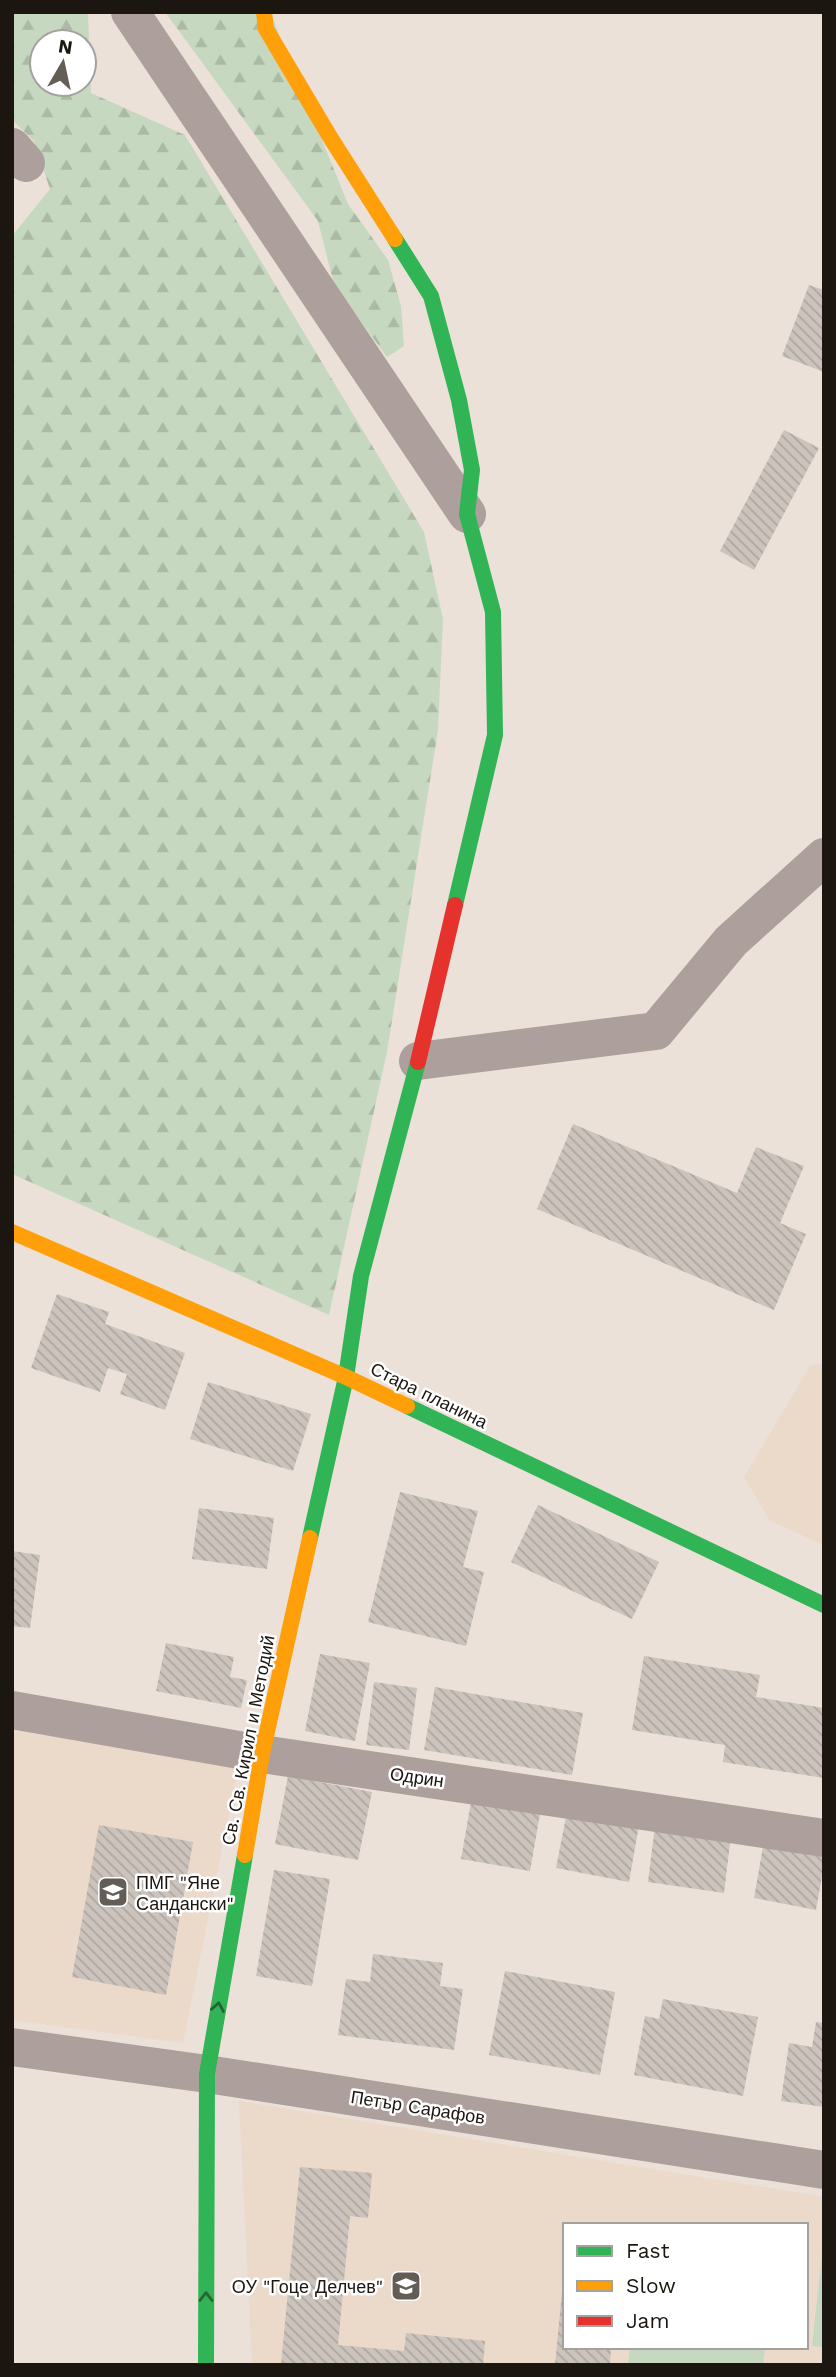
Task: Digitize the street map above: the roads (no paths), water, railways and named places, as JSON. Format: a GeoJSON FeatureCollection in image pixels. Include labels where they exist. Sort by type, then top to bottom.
{"type":"FeatureCollection","features":[{"type":"Feature","properties":{"kind":"street"},"geometry":{"type":"LineString","coordinates":[[130,12],[467,514]]}},
{"type":"Feature","properties":{"kind":"street"},"geometry":{"type":"LineString","coordinates":[[264,12],[265,29],[431,296],[459,400],[472,470],[467,514]]}},
{"type":"Feature","properties":{"kind":"street","name":"Св. Св. Кирил и Методий"},"geometry":{"type":"LineString","coordinates":[[206,2365],[206,2074],[261,1754],[346,1377],[361,1276],[418,1061],[495,735],[493,612],[467,514]]}},
{"type":"Feature","properties":{"kind":"street"},"geometry":{"type":"LineString","coordinates":[[418,1061],[656,1031],[731,941],[824,857]]}},
{"type":"Feature","properties":{"kind":"street","name":"Стара планина"},"geometry":{"type":"LineString","coordinates":[[12,1232],[346,1377],[824,1605]]}},
{"type":"Feature","properties":{"kind":"street","name":"Одрин"},"geometry":{"type":"LineString","coordinates":[[12,1710],[261,1754],[824,1838]]}},
{"type":"Feature","properties":{"kind":"street","name":"Петър Сарафов"},"geometry":{"type":"LineString","coordinates":[[12,2047],[206,2074],[824,2170]]}},
{"type":"Feature","properties":{"kind":"place","name":"ПМГ \"Яне Сандански\""},"geometry":{"type":"Point","coordinates":[113,1892]}},
{"type":"Feature","properties":{"kind":"place","name":"ОУ \"Гоце Делчев\""},"geometry":{"type":"Point","coordinates":[406,2286]}}]}
